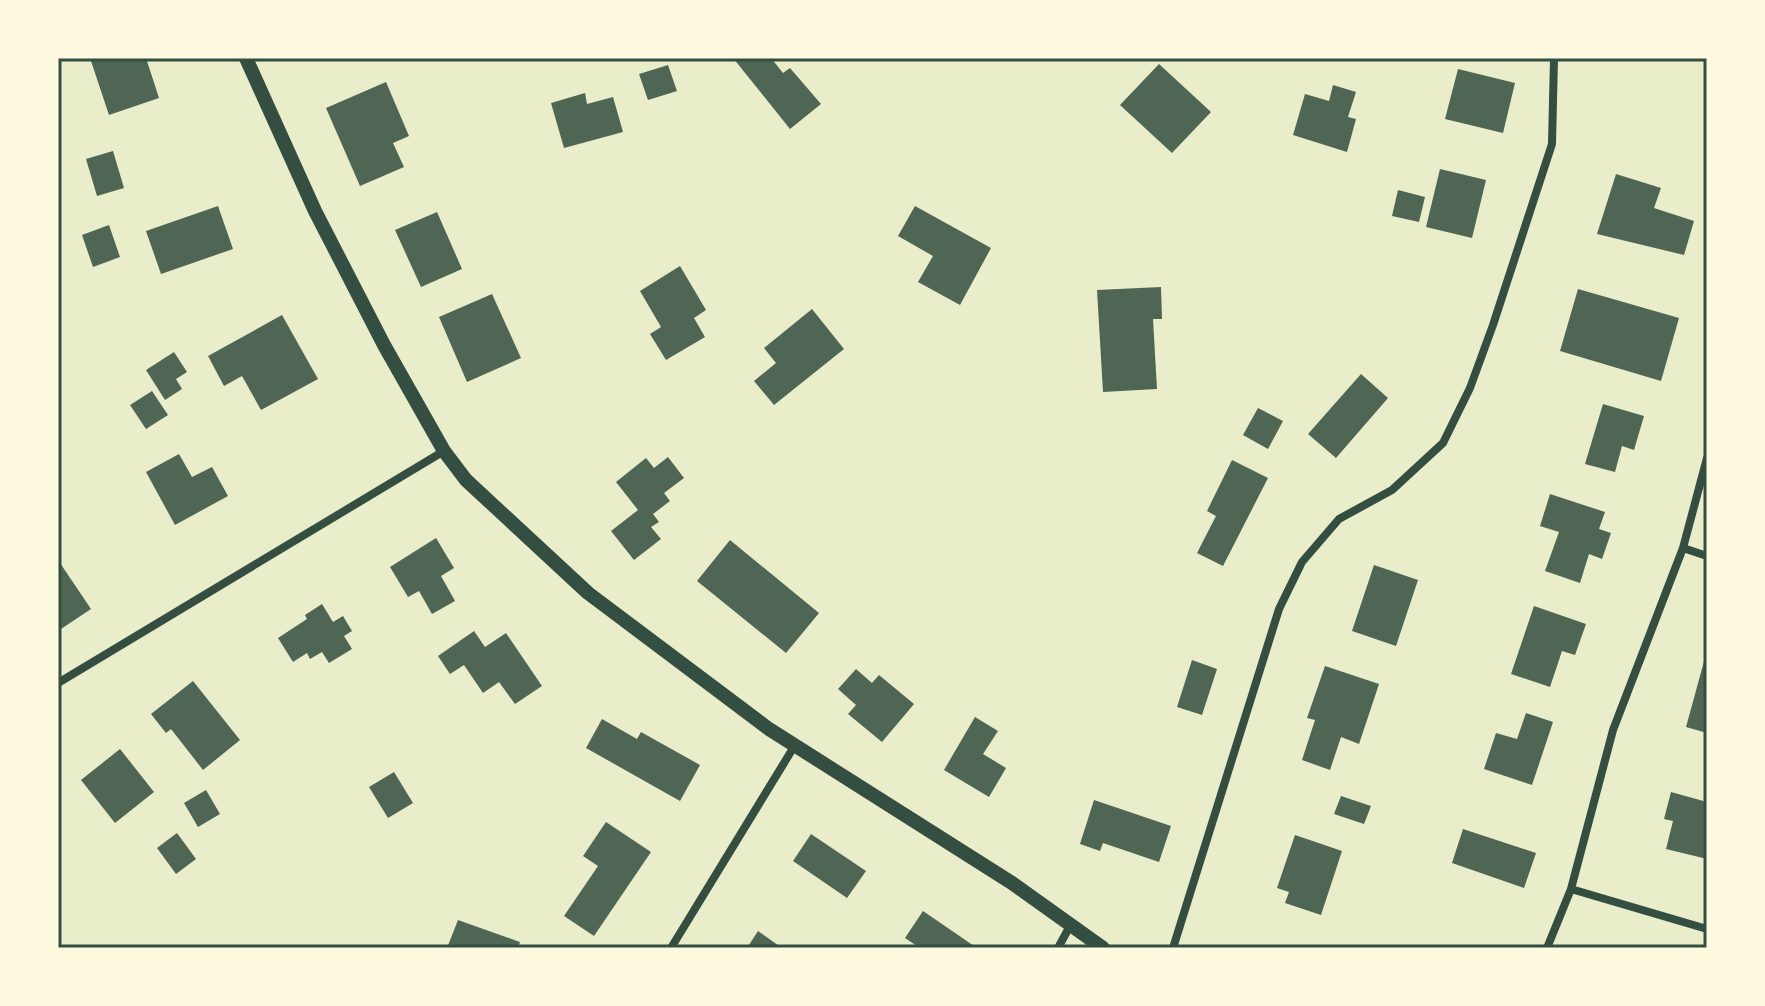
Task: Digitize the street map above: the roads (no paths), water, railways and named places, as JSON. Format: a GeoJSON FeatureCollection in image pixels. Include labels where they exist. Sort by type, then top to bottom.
{"type":"FeatureCollection","features":[{"type":"Feature","properties":{"kind":"street"},"geometry":{"type":"LineString","coordinates":[[249,58],[315,211],[444,451],[466,480],[588,593],[795,745],[1071,924],[1103,948]]}},
{"type":"Feature","properties":{"kind":"street"},"geometry":{"type":"LineString","coordinates":[[1173,948],[1279,609],[1302,562],[1339,519],[1392,490],[1443,443],[1470,388],[1552,144],[1554,58]]}},
{"type":"Feature","properties":{"kind":"street"},"geometry":{"type":"LineString","coordinates":[[58,683],[444,451]]}},
{"type":"Feature","properties":{"kind":"street"},"geometry":{"type":"LineString","coordinates":[[1547,948],[1571,889],[1613,730],[1683,548],[1707,458]]}},
{"type":"Feature","properties":{"kind":"street"},"geometry":{"type":"LineString","coordinates":[[1683,548],[1707,556]]}},
{"type":"Feature","properties":{"kind":"street"},"geometry":{"type":"LineString","coordinates":[[671,948],[795,745]]}},
{"type":"Feature","properties":{"kind":"street"},"geometry":{"type":"LineString","coordinates":[[1571,889],[1707,929]]}},
{"type":"Feature","properties":{"kind":"street"},"geometry":{"type":"LineString","coordinates":[[1058,948],[1071,924]]}}]}
